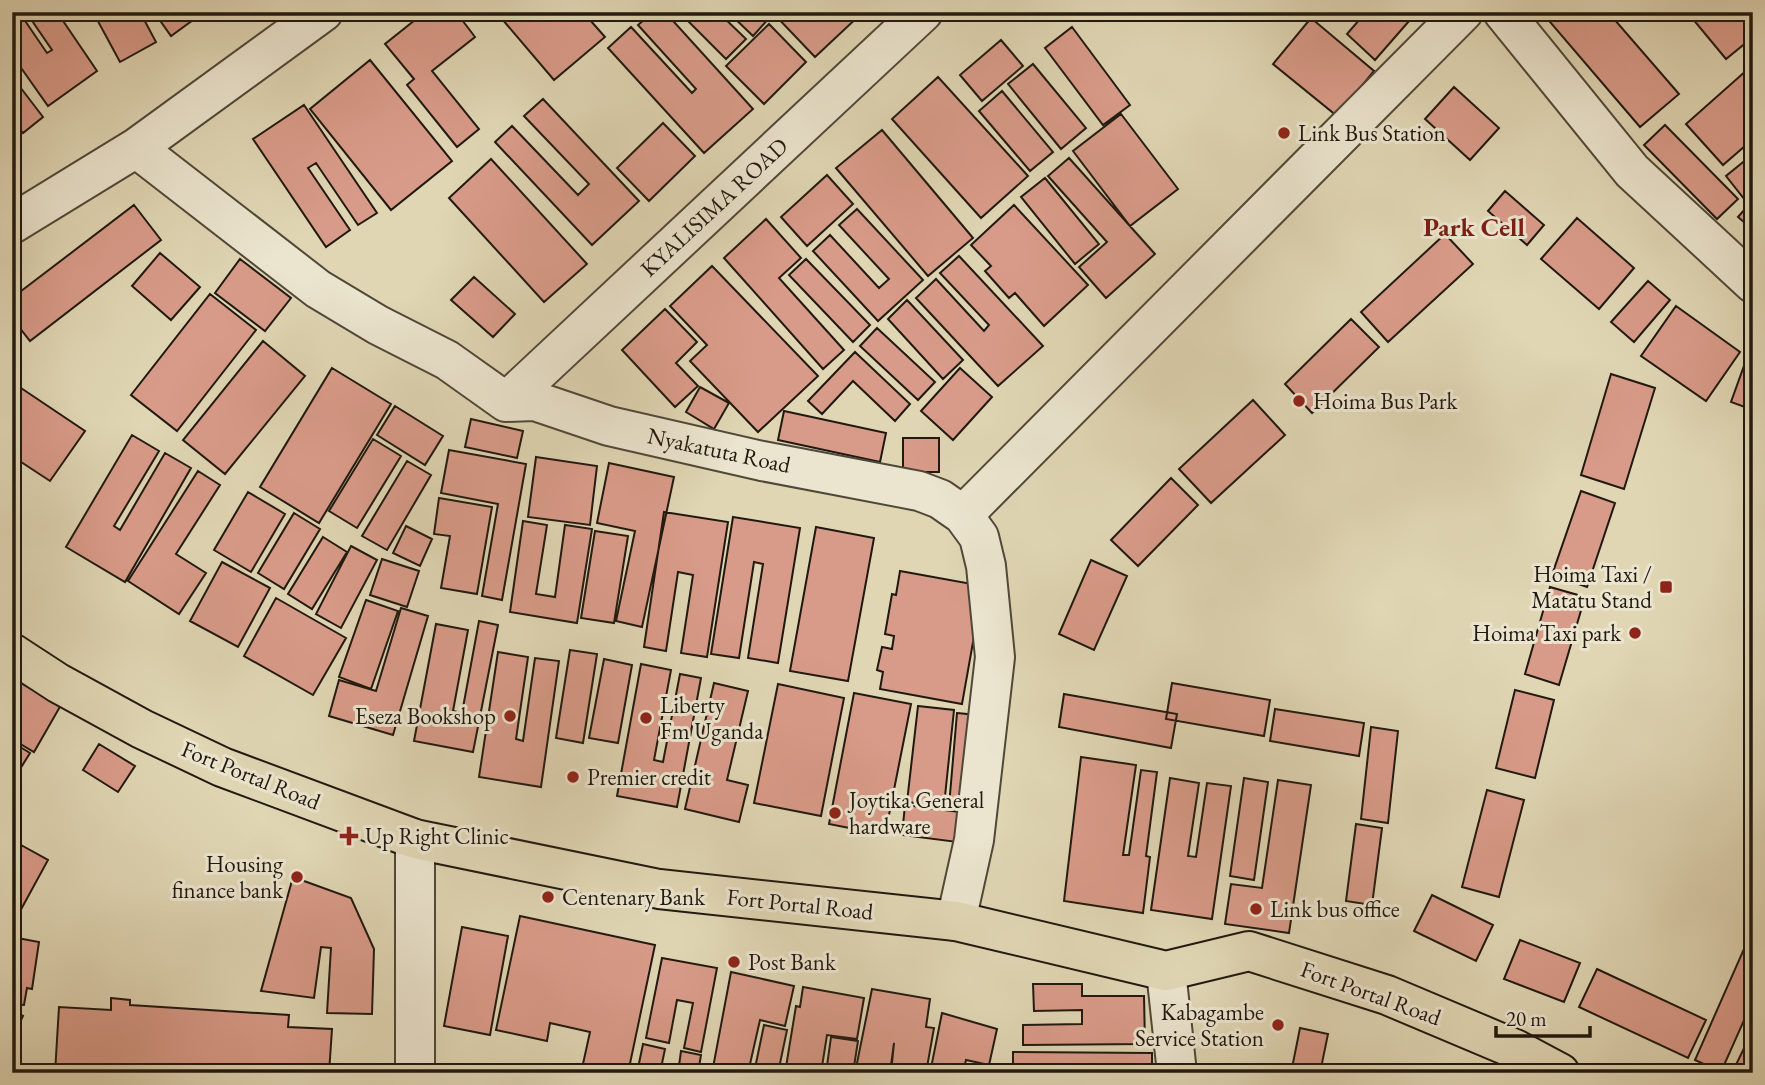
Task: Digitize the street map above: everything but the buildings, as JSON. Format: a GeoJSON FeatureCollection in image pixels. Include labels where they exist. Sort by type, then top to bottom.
{"type":"FeatureCollection","features":[{"type":"Feature","properties":{"kind":"main road","name":"Fort Portal Road"},"geometry":{"type":"LineString","coordinates":[[12,653],[142,729],[222,766],[415,839],[659,889],[956,921],[1166,971],[1249,951],[1387,995],[1515,1049],[1560,1073]]}},
{"type":"Feature","properties":{"kind":"street"},"geometry":{"type":"LineString","coordinates":[[12,224],[135,148],[323,12]]}},
{"type":"Feature","properties":{"kind":"street","name":"KYALISIMA ROAD"},"geometry":{"type":"LineString","coordinates":[[506,402],[923,12]]}},
{"type":"Feature","properties":{"kind":"street"},"geometry":{"type":"LineString","coordinates":[[963,515],[1463,12]]}},
{"type":"Feature","properties":{"kind":"street"},"geometry":{"type":"LineString","coordinates":[[1503,12],[1632,171],[1753,283]]}},
{"type":"Feature","properties":{"kind":"street"},"geometry":{"type":"LineString","coordinates":[[135,148],[318,289],[378,325],[447,359],[506,402]]}},
{"type":"Feature","properties":{"kind":"street","name":"Nyakatuta Road"},"geometry":{"type":"LineString","coordinates":[[506,402],[535,401],[622,429],[762,461],[919,491],[940,499],[963,515],[979,537],[986,566],[995,657],[974,840],[956,921]]}},
{"type":"Feature","properties":{"kind":"street"},"geometry":{"type":"LineString","coordinates":[[415,839],[415,1073]]}},
{"type":"Feature","properties":{"kind":"street"},"geometry":{"type":"LineString","coordinates":[[1166,971],[1177,1073]]}},
{"type":"Feature","properties":{"kind":"place","name":"Link Bus Station"},"geometry":{"type":"Point","coordinates":[1284,133]}},
{"type":"Feature","properties":{"kind":"place","name":"Hoima Bus Park"},"geometry":{"type":"Point","coordinates":[1299,401]}},
{"type":"Feature","properties":{"kind":"place","name":"Hoima Taxi / Matatu Stand"},"geometry":{"type":"Point","coordinates":[1666,587]}},
{"type":"Feature","properties":{"kind":"place","name":"Hoima Taxi park"},"geometry":{"type":"Point","coordinates":[1635,633]}},
{"type":"Feature","properties":{"kind":"place","name":"Eseza Bookshop"},"geometry":{"type":"Point","coordinates":[510,716]}},
{"type":"Feature","properties":{"kind":"place","name":"Liberty Fm Uganda"},"geometry":{"type":"Point","coordinates":[646,718]}},
{"type":"Feature","properties":{"kind":"place","name":"Premier credit"},"geometry":{"type":"Point","coordinates":[573,777]}},
{"type":"Feature","properties":{"kind":"place","name":"Joytika General hardware"},"geometry":{"type":"Point","coordinates":[835,813]}},
{"type":"Feature","properties":{"kind":"place","name":"Up Right Clinic"},"geometry":{"type":"Point","coordinates":[349,836]}},
{"type":"Feature","properties":{"kind":"place","name":"Housing finance bank"},"geometry":{"type":"Point","coordinates":[297,877]}},
{"type":"Feature","properties":{"kind":"place","name":"Centenary Bank"},"geometry":{"type":"Point","coordinates":[548,897]}},
{"type":"Feature","properties":{"kind":"place","name":"Link bus office"},"geometry":{"type":"Point","coordinates":[1256,909]}},
{"type":"Feature","properties":{"kind":"place","name":"Post Bank"},"geometry":{"type":"Point","coordinates":[734,962]}},
{"type":"Feature","properties":{"kind":"place","name":"Kabagambe Service Station"},"geometry":{"type":"Point","coordinates":[1278,1025]}},
{"type":"Feature","properties":{"kind":"district","name":"Park Cell"},"geometry":{"type":"Point","coordinates":[1474,227]}}]}
